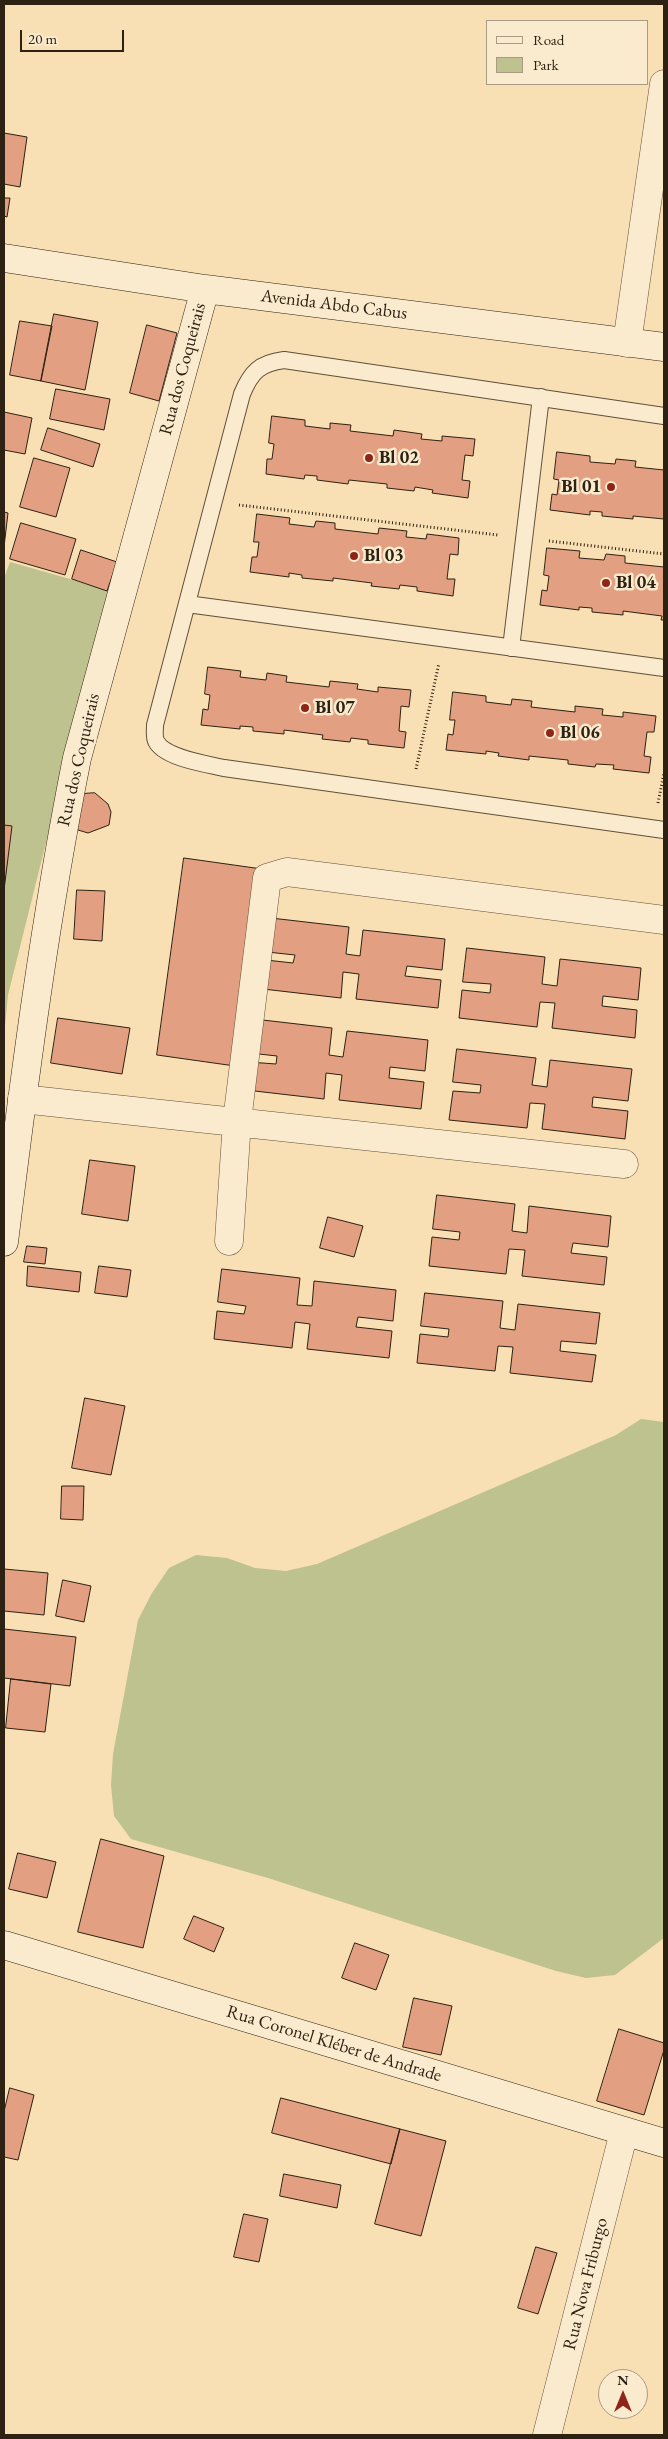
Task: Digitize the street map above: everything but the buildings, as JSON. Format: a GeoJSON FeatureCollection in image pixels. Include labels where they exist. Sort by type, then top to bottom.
{"type":"FeatureCollection","features":[{"type":"Feature","properties":{"kind":"street"},"geometry":{"type":"LineString","coordinates":[[627,343],[664,84]]}},
{"type":"Feature","properties":{"kind":"street","name":"Avenida Abdo Cabus"},"geometry":{"type":"LineString","coordinates":[[4,258],[205,289],[664,347]]}},
{"type":"Feature","properties":{"kind":"street","name":"Rua dos Coqueirais"},"geometry":{"type":"LineString","coordinates":[[4,1242],[22,1099],[62,830],[77,758],[205,289]]}},
{"type":"Feature","properties":{"kind":"street"},"geometry":{"type":"LineString","coordinates":[[228,1241],[237,1121],[267,878],[287,872],[664,920]]}},
{"type":"Feature","properties":{"kind":"street"},"geometry":{"type":"LineString","coordinates":[[22,1099],[624,1164]]}},
{"type":"Feature","properties":{"kind":"street","name":"Rua Coronel Kléber de Andrade"},"geometry":{"type":"LineString","coordinates":[[4,1945],[664,2143]]}},
{"type":"Feature","properties":{"kind":"street","name":"Rua Nova Friburgo"},"geometry":{"type":"LineString","coordinates":[[547,2435],[624,2132]]}},
{"type":"Feature","properties":{"kind":"lane"},"geometry":{"type":"LineString","coordinates":[[664,416],[541,396],[284,360],[272,362],[259,368],[248,378],[242,394],[155,725],[155,740],[161,748],[174,756],[224,768],[664,830]]}},
{"type":"Feature","properties":{"kind":"lane"},"geometry":{"type":"LineString","coordinates":[[511,648],[541,396]]}},
{"type":"Feature","properties":{"kind":"lane"},"geometry":{"type":"LineString","coordinates":[[187,604],[664,668]]}},
{"type":"Feature","properties":{"kind":"path"},"geometry":{"type":"LineString","coordinates":[[213,502],[664,554]]}},
{"type":"Feature","properties":{"kind":"path"},"geometry":{"type":"LineString","coordinates":[[410,794],[444,638]]}},
{"type":"Feature","properties":{"kind":"green space"},"geometry":{"type":"Polygon","coordinates":[[[10,562],[109,590],[8,995],[4,1037],[4,578],[10,562]]]}},
{"type":"Feature","properties":{"kind":"green space"},"geometry":{"type":"Polygon","coordinates":[[[641,1419],[664,1422],[664,1938],[615,1975],[586,1978],[556,1971],[268,1878],[131,1839],[114,1816],[111,1785],[113,1754],[138,1620],[152,1593],[169,1568],[196,1555],[227,1558],[255,1568],[286,1571],[317,1564],[616,1435],[641,1419]]]}},
{"type":"Feature","properties":{"kind":"place","name":"Bl 02"},"geometry":{"type":"Point","coordinates":[369,458]}},
{"type":"Feature","properties":{"kind":"place","name":"Bl 01"},"geometry":{"type":"Point","coordinates":[611,487]}},
{"type":"Feature","properties":{"kind":"place","name":"Bl 03"},"geometry":{"type":"Point","coordinates":[354,556]}},
{"type":"Feature","properties":{"kind":"place","name":"Bl 04"},"geometry":{"type":"Point","coordinates":[606,583]}},
{"type":"Feature","properties":{"kind":"place","name":"Bl 07"},"geometry":{"type":"Point","coordinates":[305,708]}},
{"type":"Feature","properties":{"kind":"place","name":"Bl 06"},"geometry":{"type":"Point","coordinates":[550,733]}}]}
